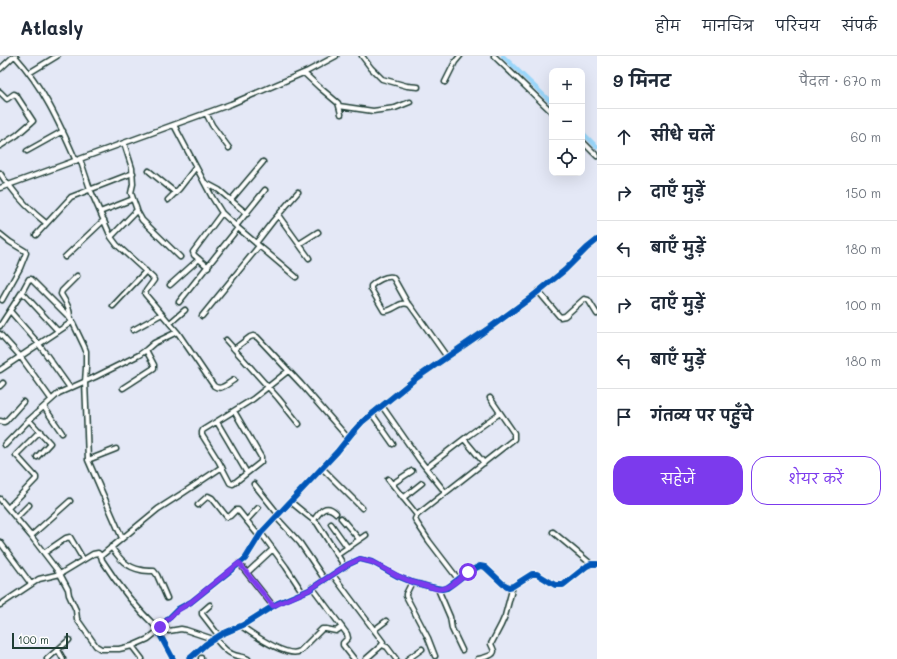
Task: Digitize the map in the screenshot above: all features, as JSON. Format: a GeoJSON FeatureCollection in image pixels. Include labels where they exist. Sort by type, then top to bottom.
{"type":"FeatureCollection","features":[{"type":"Feature","properties":{"kind":"street"},"geometry":{"type":"LineString","coordinates":[[0,69],[14,56],[29,73],[44,95],[78,160],[111,237],[117,245],[154,279],[145,293],[177,332],[216,387],[222,388],[234,380]]}},
{"type":"Feature","properties":{"kind":"street"},"geometry":{"type":"LineString","coordinates":[[29,73],[58,56]]}},
{"type":"Feature","properties":{"kind":"street"},"geometry":{"type":"LineString","coordinates":[[0,188],[231,104],[304,73],[336,56]]}},
{"type":"Feature","properties":{"kind":"street"},"geometry":{"type":"LineString","coordinates":[[362,56],[382,79],[407,86],[418,87]]}},
{"type":"Feature","properties":{"kind":"street"},"geometry":{"type":"LineString","coordinates":[[444,82],[460,56]]}},
{"type":"Feature","properties":{"kind":"street"},"geometry":{"type":"LineString","coordinates":[[494,56],[549,109]]}},
{"type":"Feature","properties":{"kind":"street"},"geometry":{"type":"LineString","coordinates":[[0,61],[5,65]]}},
{"type":"Feature","properties":{"kind":"street"},"geometry":{"type":"LineString","coordinates":[[304,73],[338,103],[341,114]]}},
{"type":"Feature","properties":{"kind":"street"},"geometry":{"type":"LineString","coordinates":[[0,92],[7,99],[14,94],[16,95],[33,121],[22,131],[0,146]]}},
{"type":"Feature","properties":{"kind":"street"},"geometry":{"type":"LineString","coordinates":[[340,106],[373,111],[395,108],[410,102]]}},
{"type":"Feature","properties":{"kind":"street"},"geometry":{"type":"LineString","coordinates":[[206,113],[212,125],[229,148]]}},
{"type":"Feature","properties":{"kind":"street"},"geometry":{"type":"LineString","coordinates":[[174,125],[222,213],[237,228],[296,277]]}},
{"type":"Feature","properties":{"kind":"street"},"geometry":{"type":"LineString","coordinates":[[27,151],[63,131]]}},
{"type":"Feature","properties":{"kind":"street"},"geometry":{"type":"LineString","coordinates":[[124,143],[133,173],[131,193],[138,209],[137,211],[142,220],[180,256]]}},
{"type":"Feature","properties":{"kind":"street"},"geometry":{"type":"LineString","coordinates":[[585,144],[597,156]]}},
{"type":"Feature","properties":{"kind":"street"},"geometry":{"type":"LineString","coordinates":[[230,200],[263,162]]}},
{"type":"Feature","properties":{"kind":"street"},"geometry":{"type":"LineString","coordinates":[[168,200],[176,193],[196,167]]}},
{"type":"Feature","properties":{"kind":"street"},"geometry":{"type":"LineString","coordinates":[[149,171],[176,193]]}},
{"type":"Feature","properties":{"kind":"street"},"geometry":{"type":"LineString","coordinates":[[0,173],[20,200],[46,224]]}},
{"type":"Feature","properties":{"kind":"street"},"geometry":{"type":"LineString","coordinates":[[36,235],[71,197],[133,173]]}},
{"type":"Feature","properties":{"kind":"street"},"geometry":{"type":"LineString","coordinates":[[204,182],[216,188],[246,214]]}},
{"type":"Feature","properties":{"kind":"street"},"geometry":{"type":"LineString","coordinates":[[179,302],[208,267],[265,190]]}},
{"type":"Feature","properties":{"kind":"street"},"geometry":{"type":"LineString","coordinates":[[202,316],[258,245],[278,215],[298,192]]}},
{"type":"Feature","properties":{"kind":"street"},"geometry":{"type":"LineString","coordinates":[[100,212],[133,199]]}},
{"type":"Feature","properties":{"kind":"street"},"geometry":{"type":"LineString","coordinates":[[111,237],[137,211]]}},
{"type":"Feature","properties":{"kind":"street"},"geometry":{"type":"LineString","coordinates":[[208,267],[194,255],[193,252],[222,213]]}},
{"type":"Feature","properties":{"kind":"street"},"geometry":{"type":"LineString","coordinates":[[278,215],[309,258]]}},
{"type":"Feature","properties":{"kind":"street"},"geometry":{"type":"LineString","coordinates":[[65,257],[104,220]]}},
{"type":"Feature","properties":{"kind":"street"},"geometry":{"type":"LineString","coordinates":[[299,244],[318,232]]}},
{"type":"Feature","properties":{"kind":"street"},"geometry":{"type":"LineString","coordinates":[[0,234],[26,253],[20,268],[2,300]]}},
{"type":"Feature","properties":{"kind":"street"},"geometry":{"type":"LineString","coordinates":[[0,499],[60,574],[76,610],[78,619],[96,646],[101,648],[119,649],[132,646],[148,638],[178,610],[191,602],[248,555],[260,535],[337,452],[362,422],[416,379],[492,326],[538,291],[597,240]]}},
{"type":"Feature","properties":{"kind":"street"},"geometry":{"type":"LineString","coordinates":[[170,285],[199,259]]}},
{"type":"Feature","properties":{"kind":"street"},"geometry":{"type":"LineString","coordinates":[[113,306],[146,271]]}},
{"type":"Feature","properties":{"kind":"street"},"geometry":{"type":"LineString","coordinates":[[71,320],[70,310],[61,294],[62,291],[77,276]]}},
{"type":"Feature","properties":{"kind":"street"},"geometry":{"type":"LineString","coordinates":[[408,304],[402,303],[388,311],[384,311],[371,289],[371,286],[383,278],[392,277],[408,304],[447,357]]}},
{"type":"Feature","properties":{"kind":"street"},"geometry":{"type":"LineString","coordinates":[[0,326],[29,279],[71,320],[86,352],[85,382],[88,460],[122,538]]}},
{"type":"Feature","properties":{"kind":"street"},"geometry":{"type":"LineString","coordinates":[[538,291],[560,317],[565,316],[584,299],[590,301],[597,314]]}},
{"type":"Feature","properties":{"kind":"street"},"geometry":{"type":"LineString","coordinates":[[22,292],[58,331]]}},
{"type":"Feature","properties":{"kind":"street"},"geometry":{"type":"LineString","coordinates":[[170,323],[185,310]]}},
{"type":"Feature","properties":{"kind":"street"},"geometry":{"type":"LineString","coordinates":[[10,311],[38,343],[70,388]]}},
{"type":"Feature","properties":{"kind":"street"},"geometry":{"type":"LineString","coordinates":[[132,330],[162,314]]}},
{"type":"Feature","properties":{"kind":"street"},"geometry":{"type":"LineString","coordinates":[[0,369],[58,331],[71,320]]}},
{"type":"Feature","properties":{"kind":"street"},"geometry":{"type":"LineString","coordinates":[[5,445],[29,420],[59,393],[96,377],[146,350],[154,343],[177,332]]}},
{"type":"Feature","properties":{"kind":"street"},"geometry":{"type":"LineString","coordinates":[[0,334],[20,356],[51,399]]}},
{"type":"Feature","properties":{"kind":"street"},"geometry":{"type":"LineString","coordinates":[[234,349],[250,337],[257,337],[348,438]]}},
{"type":"Feature","properties":{"kind":"street"},"geometry":{"type":"LineString","coordinates":[[226,340],[300,424]]}},
{"type":"Feature","properties":{"kind":"street"},"geometry":{"type":"LineString","coordinates":[[123,388],[154,368],[154,365],[146,350]]}},
{"type":"Feature","properties":{"kind":"street"},"geometry":{"type":"LineString","coordinates":[[234,411],[261,459],[260,462],[232,484],[202,433],[203,430],[217,422],[234,411],[252,400],[288,371]]}},
{"type":"Feature","properties":{"kind":"street"},"geometry":{"type":"LineString","coordinates":[[458,579],[429,541],[415,519],[417,515],[445,492],[514,439],[514,433],[490,398]]}},
{"type":"Feature","properties":{"kind":"street"},"geometry":{"type":"LineString","coordinates":[[0,421],[6,421],[23,402]]}},
{"type":"Feature","properties":{"kind":"street"},"geometry":{"type":"LineString","coordinates":[[44,406],[62,432]]}},
{"type":"Feature","properties":{"kind":"street"},"geometry":{"type":"LineString","coordinates":[[382,406],[445,492]]}},
{"type":"Feature","properties":{"kind":"street"},"geometry":{"type":"LineString","coordinates":[[426,468],[500,413]]}},
{"type":"Feature","properties":{"kind":"street"},"geometry":{"type":"LineString","coordinates":[[372,414],[393,444]]}},
{"type":"Feature","properties":{"kind":"street"},"geometry":{"type":"LineString","coordinates":[[29,420],[50,442],[50,444],[37,458]]}},
{"type":"Feature","properties":{"kind":"street"},"geometry":{"type":"LineString","coordinates":[[217,422],[247,473]]}},
{"type":"Feature","properties":{"kind":"street"},"geometry":{"type":"LineString","coordinates":[[8,508],[36,479],[36,477],[16,455],[40,431]]}},
{"type":"Feature","properties":{"kind":"street"},"geometry":{"type":"LineString","coordinates":[[464,439],[484,463]]}},
{"type":"Feature","properties":{"kind":"street"},"geometry":{"type":"LineString","coordinates":[[88,460],[116,449]]}},
{"type":"Feature","properties":{"kind":"street"},"geometry":{"type":"LineString","coordinates":[[101,556],[164,504],[184,493],[222,467]]}},
{"type":"Feature","properties":{"kind":"street"},"geometry":{"type":"LineString","coordinates":[[322,468],[362,508]]}},
{"type":"Feature","properties":{"kind":"street"},"geometry":{"type":"LineString","coordinates":[[392,484],[412,471]]}},
{"type":"Feature","properties":{"kind":"street"},"geometry":{"type":"LineString","coordinates":[[388,479],[417,515]]}},
{"type":"Feature","properties":{"kind":"street"},"geometry":{"type":"LineString","coordinates":[[403,498],[422,483]]}},
{"type":"Feature","properties":{"kind":"street"},"geometry":{"type":"LineString","coordinates":[[254,484],[277,516],[300,543],[325,580]]}},
{"type":"Feature","properties":{"kind":"street"},"geometry":{"type":"LineString","coordinates":[[198,505],[207,496],[210,496],[226,517],[229,517],[237,510],[273,549],[303,593]]}},
{"type":"Feature","properties":{"kind":"street"},"geometry":{"type":"LineString","coordinates":[[31,536],[70,501]]}},
{"type":"Feature","properties":{"kind":"street"},"geometry":{"type":"LineString","coordinates":[[291,502],[314,520],[320,527],[343,565]]}},
{"type":"Feature","properties":{"kind":"street"},"geometry":{"type":"LineString","coordinates":[[16,518],[29,504]]}},
{"type":"Feature","properties":{"kind":"street"},"geometry":{"type":"LineString","coordinates":[[247,520],[258,508]]}},
{"type":"Feature","properties":{"kind":"street"},"geometry":{"type":"LineString","coordinates":[[314,520],[319,512],[324,509],[330,509],[336,513]]}},
{"type":"Feature","properties":{"kind":"street"},"geometry":{"type":"LineString","coordinates":[[341,518],[359,539]]}},
{"type":"Feature","properties":{"kind":"street"},"geometry":{"type":"LineString","coordinates":[[331,524],[348,548]]}},
{"type":"Feature","properties":{"kind":"street"},"geometry":{"type":"LineString","coordinates":[[553,532],[591,564]]}},
{"type":"Feature","properties":{"kind":"street"},"geometry":{"type":"LineString","coordinates":[[338,555],[366,535]]}},
{"type":"Feature","properties":{"kind":"street"},"geometry":{"type":"LineString","coordinates":[[44,553],[66,538],[70,537],[83,559]]}},
{"type":"Feature","properties":{"kind":"street"},"geometry":{"type":"LineString","coordinates":[[0,542],[31,584]]}},
{"type":"Feature","properties":{"kind":"street"},"geometry":{"type":"LineString","coordinates":[[112,547],[125,564],[139,570],[154,571],[167,598]]}},
{"type":"Feature","properties":{"kind":"street"},"geometry":{"type":"LineString","coordinates":[[247,573],[273,549]]}},
{"type":"Feature","properties":{"kind":"street"},"geometry":{"type":"LineString","coordinates":[[0,605],[39,578],[56,576],[83,559],[96,553],[101,556],[102,560],[121,588],[158,630],[160,637],[173,659]]}},
{"type":"Feature","properties":{"kind":"street"},"geometry":{"type":"LineString","coordinates":[[189,659],[216,638],[241,626],[273,606],[303,593],[333,575],[343,565],[357,560],[363,559],[375,563],[412,582],[438,589],[448,588],[468,572],[481,566],[485,567],[509,587],[532,574],[536,574],[556,585],[563,585],[587,566],[597,564]]}},
{"type":"Feature","properties":{"kind":"street"},"geometry":{"type":"LineString","coordinates":[[239,563],[273,606]]}},
{"type":"Feature","properties":{"kind":"street"},"geometry":{"type":"LineString","coordinates":[[333,575],[383,642],[382,645]]}},
{"type":"Feature","properties":{"kind":"street"},"geometry":{"type":"LineString","coordinates":[[412,582],[406,596],[428,638],[435,656]]}},
{"type":"Feature","properties":{"kind":"street"},"geometry":{"type":"LineString","coordinates":[[478,659],[491,655],[494,652],[491,644],[505,616],[513,586]]}},
{"type":"Feature","properties":{"kind":"street"},"geometry":{"type":"LineString","coordinates":[[312,587],[348,636],[343,645],[354,659]]}},
{"type":"Feature","properties":{"kind":"street"},"geometry":{"type":"LineString","coordinates":[[438,589],[450,617],[452,629],[462,650]]}},
{"type":"Feature","properties":{"kind":"street"},"geometry":{"type":"LineString","coordinates":[[210,605],[202,612],[202,614],[216,638],[230,654],[243,656],[248,659]]}},
{"type":"Feature","properties":{"kind":"street"},"geometry":{"type":"LineString","coordinates":[[374,630],[386,621]]}},
{"type":"Feature","properties":{"kind":"street"},"geometry":{"type":"LineString","coordinates":[[162,625],[169,631],[181,629],[216,638]]}},
{"type":"Feature","properties":{"kind":"street"},"geometry":{"type":"LineString","coordinates":[[241,626],[257,638],[271,645],[294,653],[300,651],[322,629],[326,628],[334,631],[342,626]]}},
{"type":"Feature","properties":{"kind":"street"},"geometry":{"type":"LineString","coordinates":[[47,659],[70,640]]}},
{"type":"Feature","properties":{"kind":"street"},"geometry":{"type":"LineString","coordinates":[[366,659],[382,645]]}},
{"type":"Feature","properties":{"kind":"street"},"geometry":{"type":"LineString","coordinates":[[382,645],[387,647],[396,659]]}},
{"type":"Feature","properties":{"kind":"street"},"geometry":{"type":"LineString","coordinates":[[132,646],[142,659]]}},
{"type":"Feature","properties":{"kind":"street"},"geometry":{"type":"LineString","coordinates":[[408,659],[422,649]]}},
{"type":"Feature","properties":{"kind":"street"},"geometry":{"type":"LineString","coordinates":[[58,650],[63,659]]}},
{"type":"Feature","properties":{"kind":"waterway"},"geometry":{"type":"LineString","coordinates":[[503,56],[549,100]]}},
{"type":"Feature","properties":{"kind":"waterway"},"geometry":{"type":"LineString","coordinates":[[585,135],[597,147]]}},
{"type":"Feature","properties":{"kind":"cycle path"},"geometry":{"type":"LineString","coordinates":[[173,659],[158,629],[178,609],[191,602],[245,559],[261,533],[337,452],[362,422],[415,379],[529,299],[565,270],[597,240]]}},
{"type":"Feature","properties":{"kind":"cycle path"},"geometry":{"type":"LineString","coordinates":[[189,659],[206,644],[222,634],[243,625],[278,603],[309,590],[347,565],[360,559],[372,562],[397,576],[412,582],[442,589],[447,588],[468,572],[480,566],[485,567],[503,584],[509,587],[532,574],[537,574],[555,585],[563,585],[587,566],[597,564]]}},
{"type":"Feature","properties":{"kind":"route"},"geometry":{"type":"LineString","coordinates":[[160,627],[178,610],[191,602],[239,563],[273,606],[309,590],[347,565],[360,559],[375,563],[412,582],[438,589],[448,588],[468,572]]}}]}
